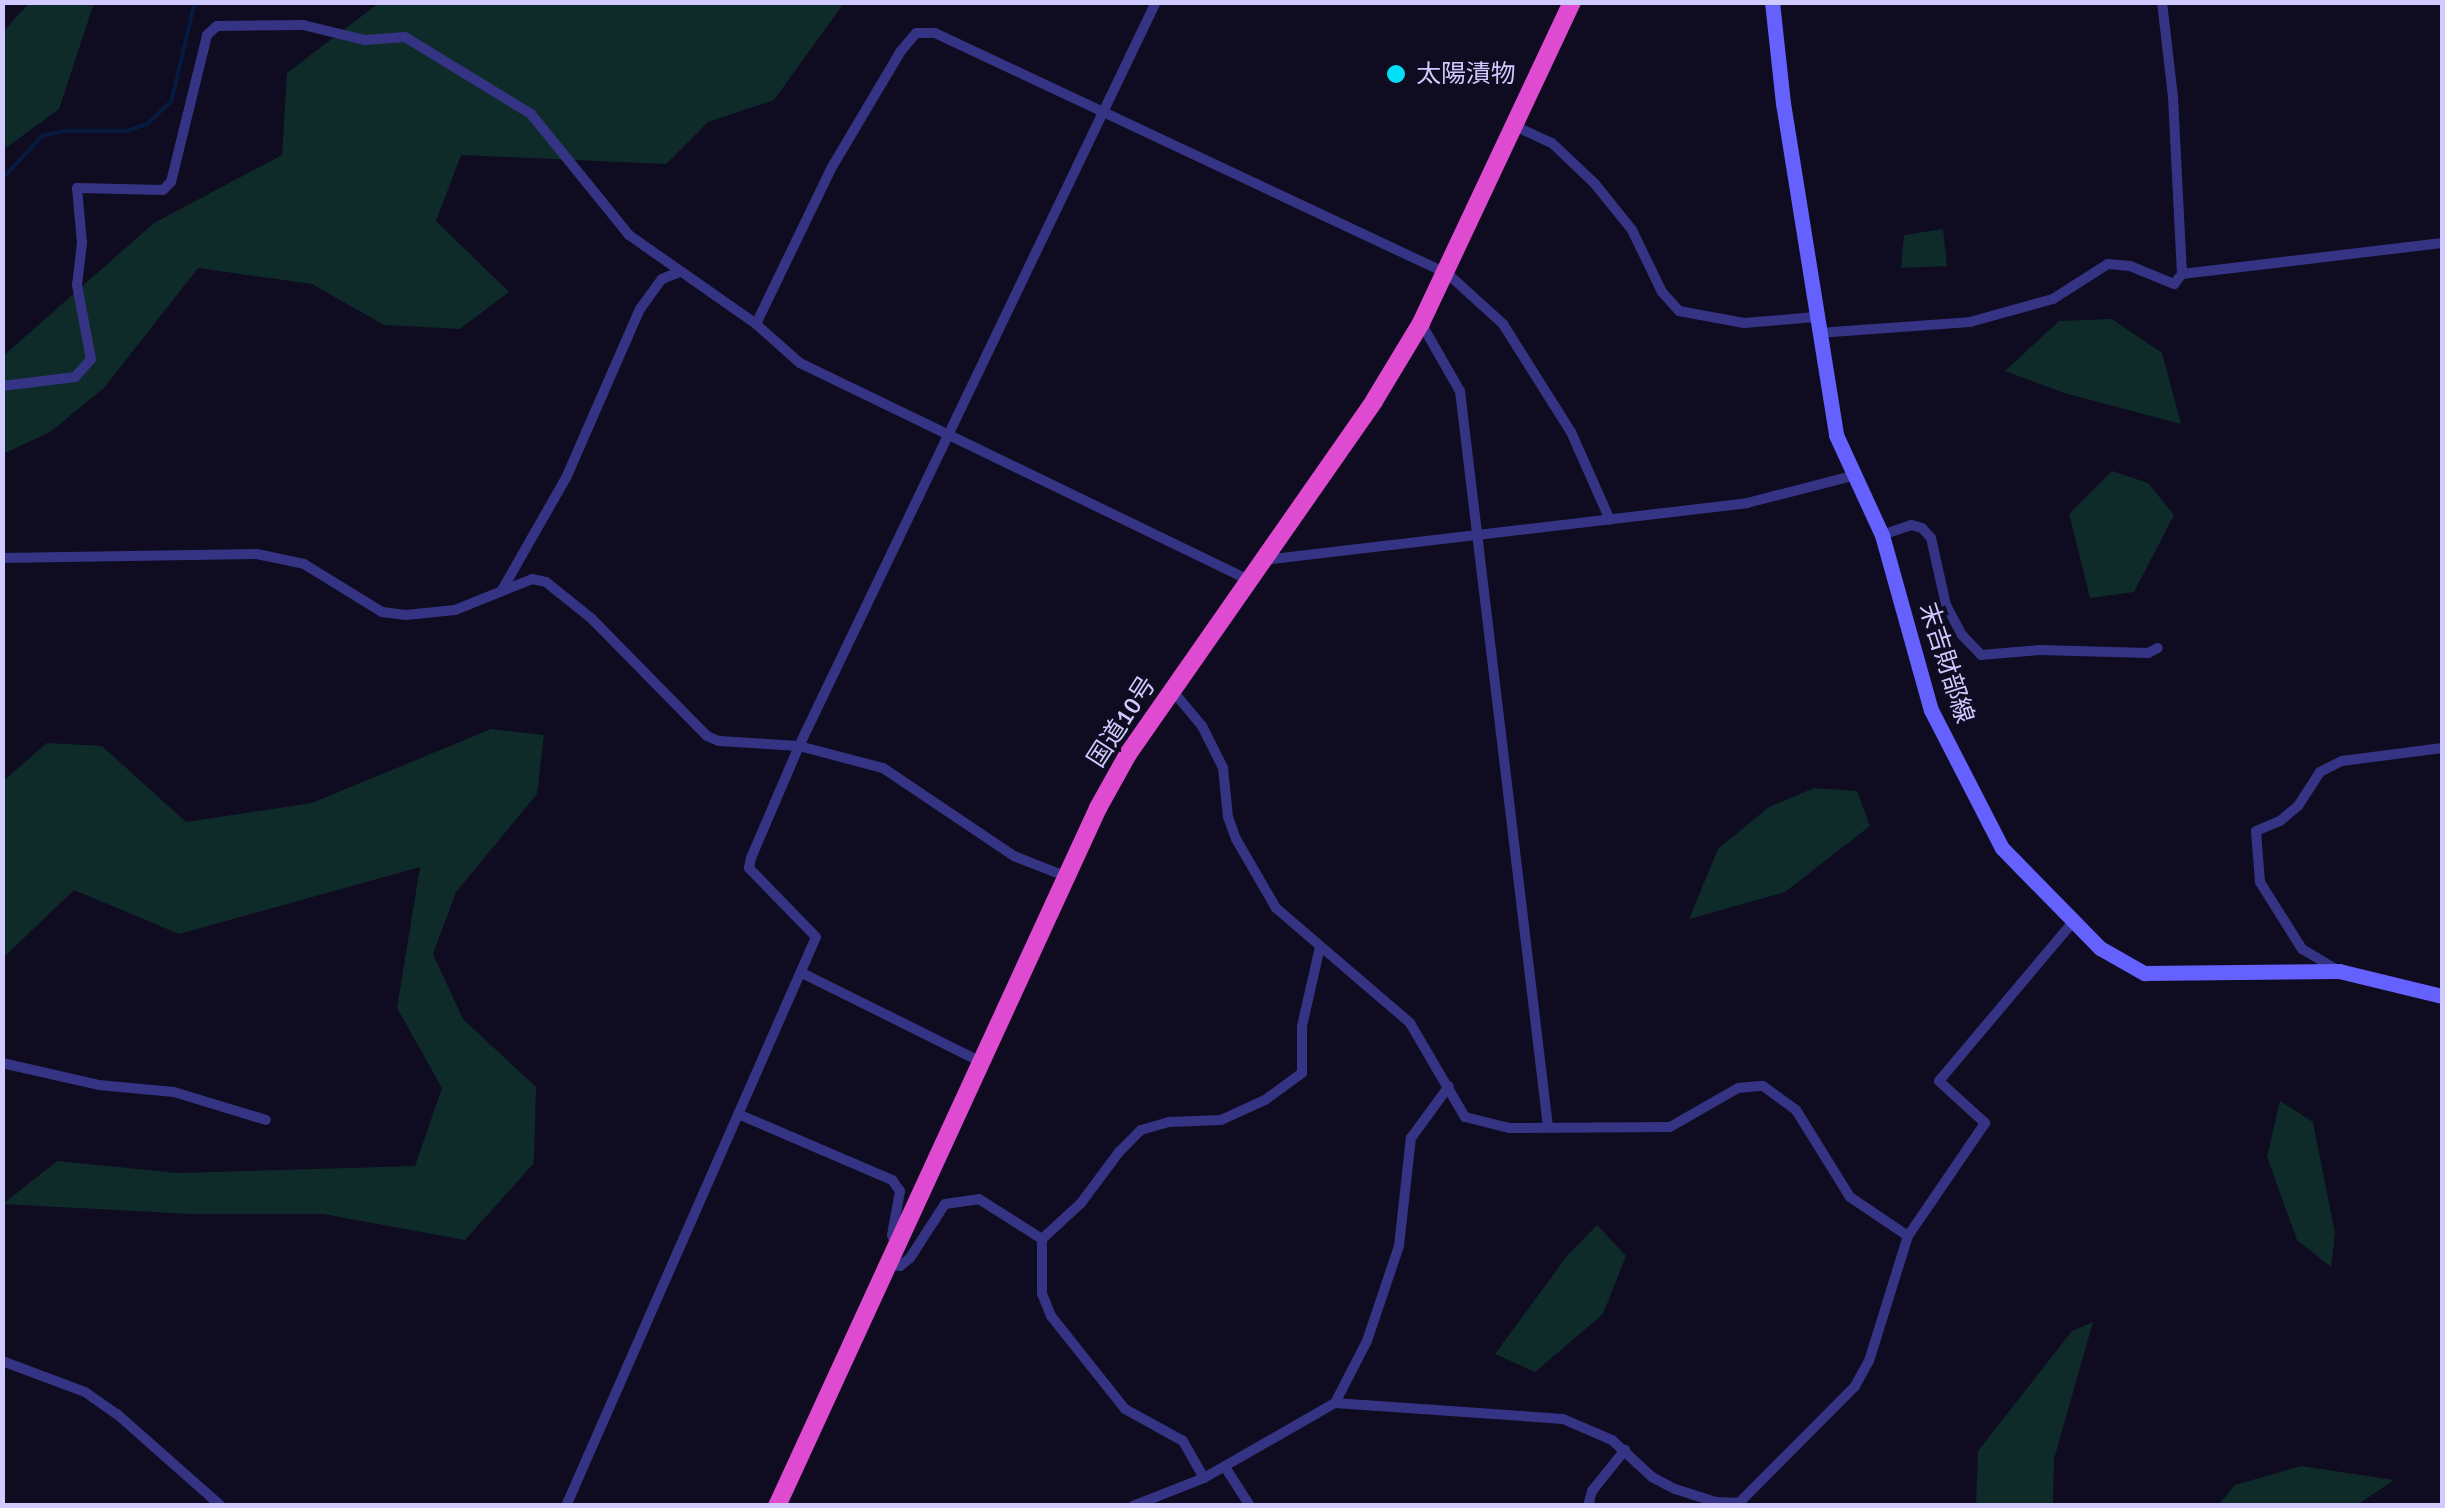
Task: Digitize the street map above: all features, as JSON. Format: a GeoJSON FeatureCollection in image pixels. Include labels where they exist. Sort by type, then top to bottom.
{"type":"FeatureCollection","features":[{"type":"Feature","properties":{"kind":"highway","name":"国道10号"},"geometry":{"type":"LineString","coordinates":[[777,1506],[1065,876],[1128,754],[1374,402],[1421,324],[1517,127],[1572,2]]}},
{"type":"Feature","properties":{"kind":"main road","name":"末吉財部線"},"geometry":{"type":"LineString","coordinates":[[1772,2],[1816,325],[1836,435],[1882,535],[1910,644],[1950,754],[2002,848],[2100,948],[2144,973],[2338,971],[2442,996]]}},
{"type":"Feature","properties":{"kind":"street"},"geometry":{"type":"LineString","coordinates":[[566,1506],[816,937],[749,868],[800,746],[1156,2]]}},
{"type":"Feature","properties":{"kind":"street"},"geometry":{"type":"LineString","coordinates":[[1517,127],[1552,143],[1594,184],[1632,230],[1662,292],[1679,311],[1744,323],[1970,322],[2053,298],[2108,264],[2130,266],[2174,284],[2182,274],[2173,97],[2162,2]]}},
{"type":"Feature","properties":{"kind":"street"},"geometry":{"type":"LineString","coordinates":[[2,386],[75,377],[90,359],[77,285],[82,243],[78,188],[163,190],[171,182],[207,35],[217,26],[303,25],[365,40],[391,35],[435,52],[531,114],[629,235],[756,324],[800,363],[1248,580]]}},
{"type":"Feature","properties":{"kind":"street"},"geometry":{"type":"LineString","coordinates":[[756,324],[832,166],[916,33],[935,33],[1448,274],[1503,324],[1571,432],[1610,520]]}},
{"type":"Feature","properties":{"kind":"street"},"geometry":{"type":"LineString","coordinates":[[2182,274],[2442,243]]}},
{"type":"Feature","properties":{"kind":"street"},"geometry":{"type":"LineString","coordinates":[[502,591],[566,478],[640,309],[662,279],[680,272]]}},
{"type":"Feature","properties":{"kind":"street"},"geometry":{"type":"LineString","coordinates":[[1421,324],[1460,391],[1548,1126]]}},
{"type":"Feature","properties":{"kind":"street"},"geometry":{"type":"LineString","coordinates":[[1263,560],[1747,504],[1856,475]]}},
{"type":"Feature","properties":{"kind":"street"},"geometry":{"type":"LineString","coordinates":[[1882,535],[1911,525],[1922,528],[1931,538],[1946,605],[1962,636],[1981,655],[2040,650],[2148,653],[2158,648]]}},
{"type":"Feature","properties":{"kind":"street"},"geometry":{"type":"LineString","coordinates":[[2,558],[257,554],[304,564],[382,612],[406,616],[456,610],[532,579],[560,590],[707,736],[719,741],[800,746],[883,768],[1014,856],[1065,876]]}},
{"type":"Feature","properties":{"kind":"street"},"geometry":{"type":"LineString","coordinates":[[1172,690],[1202,726],[1223,768],[1228,817],[1236,839],[1276,908],[1410,1024],[1459,1110],[1470,1120],[1509,1128],[1670,1127],[1738,1088],[1763,1086],[1796,1110],[1850,1197],[1908,1236]]}},
{"type":"Feature","properties":{"kind":"street"},"geometry":{"type":"LineString","coordinates":[[2338,971],[2302,949],[2260,882],[2256,832],[2280,821],[2298,806],[2320,772],[2342,761],[2442,748]]}},
{"type":"Feature","properties":{"kind":"street"},"geometry":{"type":"LineString","coordinates":[[1334,1403],[1537,1414],[1591,1429],[1625,1450],[1652,1477],[1676,1489],[1716,1502],[1740,1504],[1854,1386],[1870,1361],[1908,1236],[1985,1123],[1939,1082],[2072,923]]}},
{"type":"Feature","properties":{"kind":"street"},"geometry":{"type":"LineString","coordinates":[[1204,1478],[1184,1441],[1125,1408],[1051,1316],[1042,1294],[1042,1239],[1081,1203],[1141,1130],[1169,1122],[1221,1120],[1265,1100],[1302,1073],[1302,1026],[1320,947]]}},
{"type":"Feature","properties":{"kind":"street"},"geometry":{"type":"LineString","coordinates":[[802,972],[981,1062]]}},
{"type":"Feature","properties":{"kind":"street"},"geometry":{"type":"LineString","coordinates":[[2,1064],[98,1085],[174,1092],[266,1120]]}},
{"type":"Feature","properties":{"kind":"street"},"geometry":{"type":"LineString","coordinates":[[1133,1506],[1226,1467],[1334,1403],[1367,1341],[1399,1246],[1411,1138],[1448,1086]]}},
{"type":"Feature","properties":{"kind":"street"},"geometry":{"type":"LineString","coordinates":[[738,1114],[892,1180],[900,1190],[892,1234],[896,1246]]}},
{"type":"Feature","properties":{"kind":"street"},"geometry":{"type":"LineString","coordinates":[[888,1265],[900,1266],[910,1258],[945,1204],[979,1199],[1042,1239]]}},
{"type":"Feature","properties":{"kind":"street"},"geometry":{"type":"LineString","coordinates":[[2,1361],[84,1392],[117,1414],[221,1506]]}},
{"type":"Feature","properties":{"kind":"street"},"geometry":{"type":"LineString","coordinates":[[1588,1506],[1592,1491],[1625,1450]]}},
{"type":"Feature","properties":{"kind":"street"},"geometry":{"type":"LineString","coordinates":[[1226,1467],[1250,1506]]}},
{"type":"Feature","properties":{"kind":"green space"},"geometry":{"type":"Polygon","coordinates":[[[29,3],[94,3],[59,109],[3,150],[3,32],[29,3]]]}},
{"type":"Feature","properties":{"kind":"green space"},"geometry":{"type":"Polygon","coordinates":[[[379,3],[844,3],[774,100],[708,122],[666,164],[461,155],[436,221],[509,292],[460,329],[384,325],[312,284],[198,268],[104,388],[50,432],[3,454],[2,357],[154,223],[282,155],[287,73],[379,3]]]}},
{"type":"Feature","properties":{"kind":"green space"},"geometry":{"type":"Polygon","coordinates":[[[1943,229],[1947,266],[1901,268],[1904,235],[1943,229]]]}},
{"type":"Feature","properties":{"kind":"green space"},"geometry":{"type":"Polygon","coordinates":[[[2112,319],[2162,353],[2181,424],[2064,393],[2005,371],[2059,321],[2112,319]]]}},
{"type":"Feature","properties":{"kind":"green space"},"geometry":{"type":"Polygon","coordinates":[[[2112,471],[2148,483],[2174,515],[2134,592],[2090,598],[2069,514],[2112,471]]]}},
{"type":"Feature","properties":{"kind":"green space"},"geometry":{"type":"Polygon","coordinates":[[[491,729],[544,735],[537,794],[456,892],[433,954],[463,1019],[536,1087],[534,1163],[465,1240],[323,1214],[191,1214],[3,1204],[57,1161],[178,1173],[415,1166],[442,1088],[397,1008],[420,867],[179,934],[74,890],[3,958],[3,781],[47,743],[102,746],[186,822],[312,803],[491,729]]]}},
{"type":"Feature","properties":{"kind":"green space"},"geometry":{"type":"Polygon","coordinates":[[[1814,788],[1857,791],[1870,826],[1785,892],[1689,919],[1718,849],[1769,807],[1814,788]]]}},
{"type":"Feature","properties":{"kind":"green space"},"geometry":{"type":"Polygon","coordinates":[[[2280,1101],[2313,1122],[2335,1233],[2331,1267],[2297,1240],[2267,1157],[2280,1101]]]}},
{"type":"Feature","properties":{"kind":"green space"},"geometry":{"type":"Polygon","coordinates":[[[1597,1225],[1626,1256],[1603,1314],[1535,1372],[1495,1354],[1567,1256],[1597,1225]]]}},
{"type":"Feature","properties":{"kind":"green space"},"geometry":{"type":"Polygon","coordinates":[[[2093,1322],[2054,1459],[2053,1505],[1976,1505],[1978,1451],[2072,1331],[2093,1322]]]}},
{"type":"Feature","properties":{"kind":"green space"},"geometry":{"type":"Polygon","coordinates":[[[2301,1466],[2394,1480],[2357,1505],[2218,1505],[2235,1485],[2301,1466]]]}},
{"type":"Feature","properties":{"kind":"waterway"},"geometry":{"type":"LineString","coordinates":[[2,179],[42,136],[64,131],[126,131],[147,124],[171,102],[195,2]]}},
{"type":"Feature","properties":{"kind":"place","name":"太陽漬物"},"geometry":{"type":"Point","coordinates":[1396,74]}}]}
